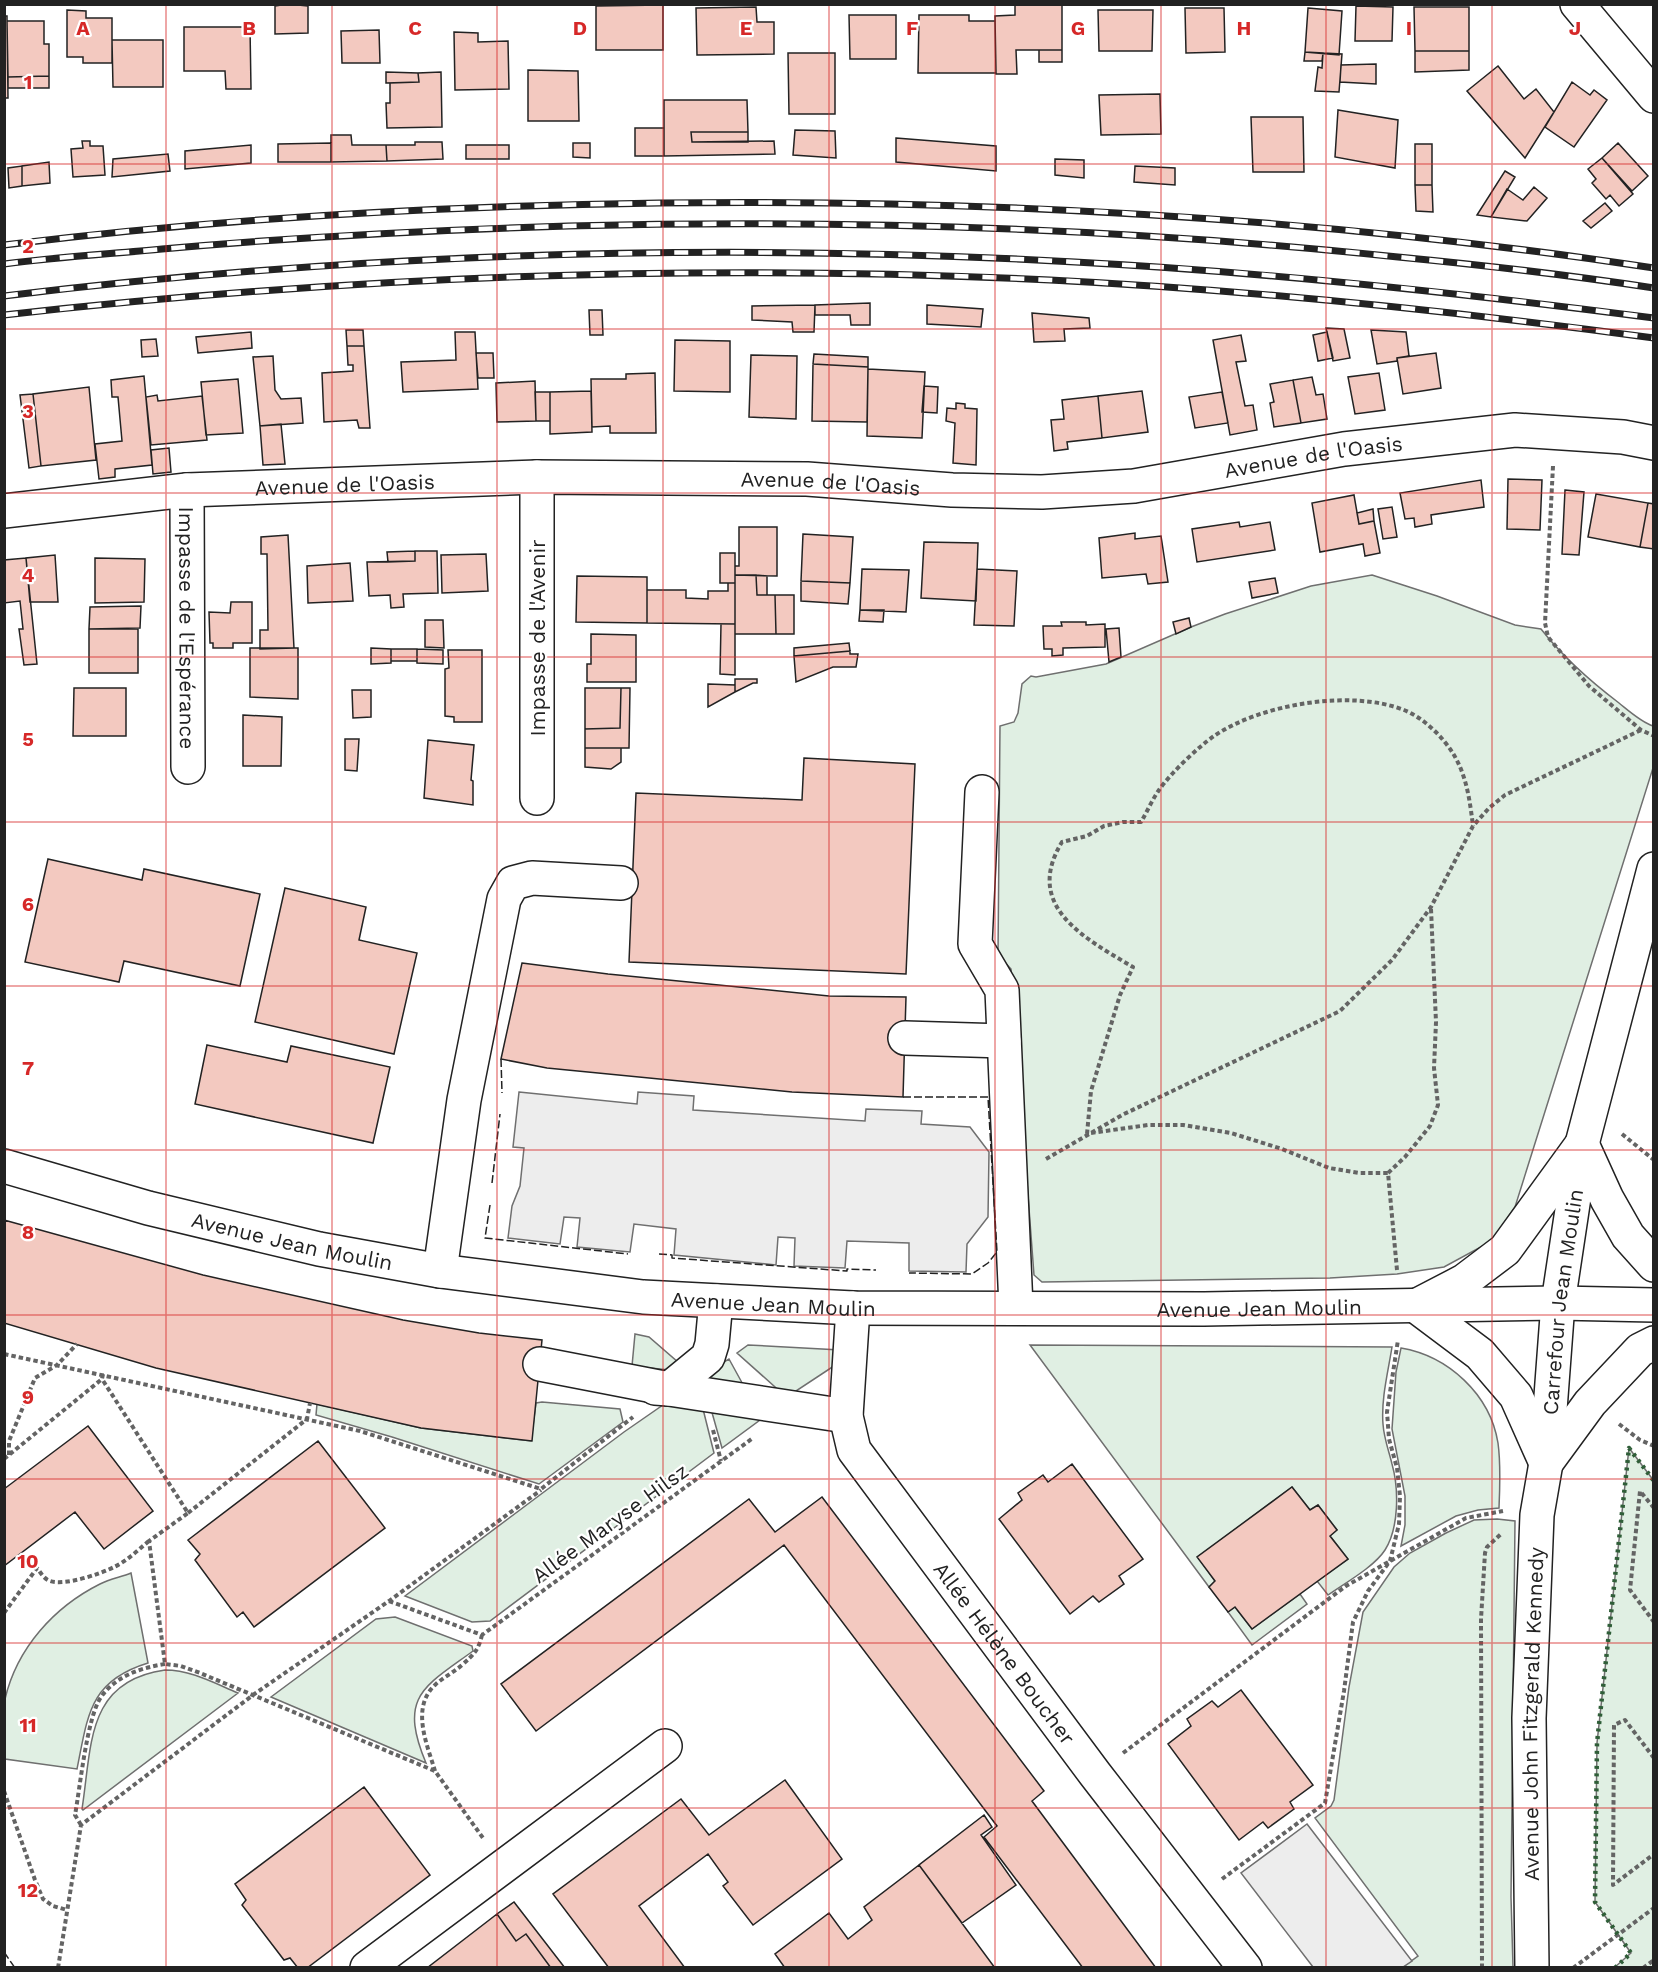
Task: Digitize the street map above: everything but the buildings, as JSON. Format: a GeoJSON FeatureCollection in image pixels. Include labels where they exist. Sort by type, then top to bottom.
{"type":"FeatureCollection","features":[{"type":"Feature","properties":{"kind":"street"},"geometry":{"type":"LineString","coordinates":[[1577,4],[1653,96]]}},
{"type":"Feature","properties":{"kind":"street","name":"Avenue de l'Oasis"},"geometry":{"type":"LineString","coordinates":[[4,511],[187,490],[537,477],[807,480],[951,490],[1042,492],[1134,486],[1344,449],[1515,430],[1623,437],[1653,443]]}},
{"type":"Feature","properties":{"kind":"street","name":"Impasse de l'Avenir"},"geometry":{"type":"LineString","coordinates":[[537,477],[537,798]]}},
{"type":"Feature","properties":{"kind":"street","name":"Impasse de l'Espérance"},"geometry":{"type":"LineString","coordinates":[[187,490],[188,767]]}},
{"type":"Feature","properties":{"kind":"street"},"geometry":{"type":"LineString","coordinates":[[982,792],[975,944],[1002,990],[1016,1307]]}},
{"type":"Feature","properties":{"kind":"street","name":"Carrefour Jean Moulin"},"geometry":{"type":"LineString","coordinates":[[1546,1463],[1558,1303],[1582,1144],[1653,868]]}},
{"type":"Feature","properties":{"kind":"street"},"geometry":{"type":"LineString","coordinates":[[440,1271],[464,1100],[504,899],[513,883],[532,878],[621,882]]}},
{"type":"Feature","properties":{"kind":"street"},"geometry":{"type":"LineString","coordinates":[[904,1038],[1004,1041]]}},
{"type":"Feature","properties":{"kind":"street"},"geometry":{"type":"LineString","coordinates":[[1653,1265],[1628,1236],[1582,1144],[1505,1250],[1464,1281],[1416,1306],[1480,1354],[1516,1396],[1546,1463],[1590,1403],[1640,1350],[1653,1343]]}},
{"type":"Feature","properties":{"kind":"street","name":"Avenue Jean Moulin"},"geometry":{"type":"LineString","coordinates":[[4,1166],[171,1214],[319,1249],[440,1271],[643,1297],[853,1308],[1204,1309],[1558,1303],[1653,1305]]}},
{"type":"Feature","properties":{"kind":"street"},"geometry":{"type":"LineString","coordinates":[[669,1389],[708,1357],[712,1344],[716,1301]]}},
{"type":"Feature","properties":{"kind":"street","name":"Allée Hélène Boucher"},"geometry":{"type":"LineString","coordinates":[[853,1308],[846,1416],[854,1450],[1095,1774],[1245,1968]]}},
{"type":"Feature","properties":{"kind":"street"},"geometry":{"type":"LineString","coordinates":[[539,1373],[669,1389],[846,1416]]}},
{"type":"Feature","properties":{"kind":"street","name":"Avenue John Fitzgerald Kennedy"},"geometry":{"type":"LineString","coordinates":[[1532,1968],[1529,1718],[1537,1515],[1546,1463]]}},
{"type":"Feature","properties":{"kind":"street"},"geometry":{"type":"LineString","coordinates":[[367,1968],[665,1746]]}},
{"type":"Feature","properties":{"kind":"path"},"geometry":{"type":"LineString","coordinates":[[1555,432],[1545,623],[1548,637],[1589,686],[1641,730],[1653,736]]}},
{"type":"Feature","properties":{"kind":"path"},"geometry":{"type":"LineString","coordinates":[[1087,1134],[1091,1091],[1120,995],[1132,967],[1093,944],[1063,918],[1051,897],[1050,878],[1053,857],[1062,842],[1087,836],[1104,826],[1123,822],[1141,822],[1159,790],[1187,760],[1215,736],[1252,717],[1296,704],[1337,700],[1373,702],[1405,711],[1431,727],[1455,756],[1467,786],[1473,826]]}},
{"type":"Feature","properties":{"kind":"path"},"geometry":{"type":"LineString","coordinates":[[1011,1180],[1087,1134],[1340,1011],[1392,960],[1431,907],[1473,826],[1489,808],[1505,795],[1641,730]]}},
{"type":"Feature","properties":{"kind":"path"},"geometry":{"type":"LineString","coordinates":[[1087,1134],[1148,1125],[1183,1125],[1231,1133],[1282,1149],[1329,1168],[1359,1173],[1388,1173],[1405,1157],[1430,1126],[1438,1105],[1434,1068],[1436,1022],[1431,907]]}},
{"type":"Feature","properties":{"kind":"path"},"geometry":{"type":"LineString","coordinates":[[1618,1131],[1653,1160]]}},
{"type":"Feature","properties":{"kind":"path"},"geometry":{"type":"LineString","coordinates":[[1388,1173],[1397,1274]]}},
{"type":"Feature","properties":{"kind":"path"},"geometry":{"type":"LineString","coordinates":[[1192,1901],[1325,1803],[1353,1622],[1368,1591],[1390,1560],[1399,1524],[1401,1496],[1397,1468],[1389,1439],[1387,1412],[1398,1338]]}},
{"type":"Feature","properties":{"kind":"path"},"geometry":{"type":"LineString","coordinates":[[7,1454],[9,1441],[35,1378],[57,1365],[77,1344]]}},
{"type":"Feature","properties":{"kind":"path"},"geometry":{"type":"LineString","coordinates":[[4,1354],[360,1431],[541,1490]]}},
{"type":"Feature","properties":{"kind":"path"},"geometry":{"type":"LineString","coordinates":[[4,1459],[7,1454],[102,1376]]}},
{"type":"Feature","properties":{"kind":"path"},"geometry":{"type":"LineString","coordinates":[[102,1376],[188,1513]]}},
{"type":"Feature","properties":{"kind":"path"},"geometry":{"type":"LineString","coordinates":[[81,1825],[253,1695],[541,1490],[669,1389]]}},
{"type":"Feature","properties":{"kind":"path"},"geometry":{"type":"LineString","coordinates":[[4,1613],[37,1568],[53,1582],[96,1574],[116,1566],[188,1513],[307,1419],[310,1402]]}},
{"type":"Feature","properties":{"kind":"path","name":"Allée Maryse Hilsz"},"geometry":{"type":"LineString","coordinates":[[482,1635],[754,1437]]}},
{"type":"Feature","properties":{"kind":"path"},"geometry":{"type":"LineString","coordinates":[[1653,1508],[1640,1491],[1630,1590],[1653,1622]]}},
{"type":"Feature","properties":{"kind":"path"},"geometry":{"type":"LineString","coordinates":[[1095,1774],[1346,1586],[1466,1518],[1507,1510],[1504,1521]]}},
{"type":"Feature","properties":{"kind":"path"},"geometry":{"type":"LineString","coordinates":[[1482,1968],[1481,1619],[1485,1553],[1502,1533]]}},
{"type":"Feature","properties":{"kind":"path"},"geometry":{"type":"LineString","coordinates":[[149,1541],[165,1664]]}},
{"type":"Feature","properties":{"kind":"path"},"geometry":{"type":"LineString","coordinates":[[388,1601],[482,1635],[478,1651],[435,1685],[425,1698],[422,1712],[423,1731],[435,1771],[483,1838],[491,1875]]}},
{"type":"Feature","properties":{"kind":"path"},"geometry":{"type":"LineString","coordinates":[[58,1968],[81,1825],[75,1815],[90,1728],[101,1698],[129,1674],[147,1667],[165,1664],[191,1669],[435,1771]]}},
{"type":"Feature","properties":{"kind":"path"},"geometry":{"type":"LineString","coordinates":[[1653,1758],[1625,1720],[1614,1725],[1613,1885],[1653,1854]]}},
{"type":"Feature","properties":{"kind":"path"},"geometry":{"type":"LineString","coordinates":[[4,1791],[43,1899],[53,1906],[67,1910]]}},
{"type":"Feature","properties":{"kind":"path"},"geometry":{"type":"LineString","coordinates":[[1573,1968],[1653,1908]]}},
{"type":"Feature","properties":{"kind":"path"},"geometry":{"type":"LineString","coordinates":[[1643,1968],[1653,1959]]}},
{"type":"Feature","properties":{"kind":"green space"},"geometry":{"type":"Polygon","coordinates":[[[1372,575],[1515,625],[1541,629],[1587,677],[1635,716],[1653,726],[1653,768],[1515,1207],[1492,1241],[1444,1267],[1397,1274],[1330,1278],[1042,1282],[1034,1275],[1011,969],[998,955],[1000,726],[1014,722],[1018,713],[1022,684],[1031,676],[1106,664],[1225,614],[1311,586],[1372,575]]]}},
{"type":"Feature","properties":{"kind":"green space"},"geometry":{"type":"Polygon","coordinates":[[[635,1334],[649,1337],[679,1363],[669,1370],[632,1366],[635,1334]]]}},
{"type":"Feature","properties":{"kind":"green space"},"geometry":{"type":"Polygon","coordinates":[[[748,1345],[840,1350],[840,1362],[790,1395],[784,1395],[737,1353],[748,1345]]]}},
{"type":"Feature","properties":{"kind":"green space"},"geometry":{"type":"Polygon","coordinates":[[[1030,1345],[1392,1347],[1385,1386],[1383,1424],[1397,1496],[1393,1531],[1385,1550],[1367,1569],[1328,1595],[1317,1581],[1348,1559],[1330,1536],[1337,1530],[1318,1505],[1310,1510],[1292,1487],[1198,1557],[1215,1581],[1209,1587],[1030,1345]]]}},
{"type":"Feature","properties":{"kind":"green space"},"geometry":{"type":"Polygon","coordinates":[[[1401,1348],[1435,1359],[1464,1380],[1476,1394],[1493,1425],[1498,1443],[1500,1476],[1499,1508],[1478,1510],[1456,1516],[1401,1546],[1405,1525],[1405,1496],[1392,1429],[1396,1372],[1401,1348]]]}},
{"type":"Feature","properties":{"kind":"green space"},"geometry":{"type":"Polygon","coordinates":[[[729,1359],[746,1390],[688,1382],[729,1359]]]}},
{"type":"Feature","properties":{"kind":"green space"},"geometry":{"type":"Polygon","coordinates":[[[536,1403],[620,1409],[623,1422],[539,1484],[316,1415],[317,1404],[421,1428],[531,1441],[536,1403]]]}},
{"type":"Feature","properties":{"kind":"green space"},"geometry":{"type":"Polygon","coordinates":[[[663,1405],[703,1409],[714,1453],[490,1621],[472,1622],[405,1596],[624,1432],[663,1405]]]}},
{"type":"Feature","properties":{"kind":"green space"},"geometry":{"type":"Polygon","coordinates":[[[711,1409],[757,1414],[760,1420],[722,1448],[711,1409]]]}},
{"type":"Feature","properties":{"kind":"green space"},"geometry":{"type":"Polygon","coordinates":[[[1629,1448],[1654,1481],[1653,1968],[1615,1967],[1631,1953],[1595,1902],[1597,1743],[1629,1448]]]}},
{"type":"Feature","properties":{"kind":"green space"},"geometry":{"type":"Polygon","coordinates":[[[1474,1520],[1515,1521],[1511,1897],[1513,1967],[1403,1967],[1418,1956],[1315,1818],[1331,1806],[1334,1800],[1349,1687],[1363,1612],[1394,1567],[1410,1553],[1474,1520]]]}},
{"type":"Feature","properties":{"kind":"green space"},"geometry":{"type":"Polygon","coordinates":[[[131,1573],[148,1663],[114,1680],[94,1702],[84,1732],[77,1769],[5,1759],[3,1721],[5,1699],[18,1663],[28,1646],[67,1604],[100,1584],[131,1573]]]}},
{"type":"Feature","properties":{"kind":"green space"},"geometry":{"type":"Polygon","coordinates":[[[1300,1594],[1307,1604],[1252,1645],[1228,1612],[1235,1607],[1252,1629],[1300,1594]]]}},
{"type":"Feature","properties":{"kind":"green space"},"geometry":{"type":"Polygon","coordinates":[[[395,1617],[472,1646],[473,1651],[441,1674],[421,1695],[416,1708],[415,1722],[426,1763],[271,1697],[376,1619],[395,1617]]]}},
{"type":"Feature","properties":{"kind":"green space"},"geometry":{"type":"Polygon","coordinates":[[[165,1670],[193,1675],[238,1693],[83,1810],[92,1740],[107,1702],[120,1687],[139,1677],[165,1670]]]}},
{"type":"Feature","properties":{"kind":"shaded area"},"geometry":{"type":"Polygon","coordinates":[[[519,1092],[637,1104],[638,1092],[694,1096],[693,1110],[865,1121],[866,1109],[922,1111],[921,1124],[970,1127],[989,1152],[988,1217],[967,1244],[966,1272],[909,1271],[909,1243],[847,1241],[845,1268],[794,1266],[795,1238],[778,1237],[776,1265],[674,1255],[676,1229],[634,1224],[630,1252],[577,1247],[580,1218],[564,1217],[560,1244],[508,1238],[512,1206],[520,1186],[524,1148],[513,1147],[519,1092]]]}},
{"type":"Feature","properties":{"kind":"shaded area"},"geometry":{"type":"Polygon","coordinates":[[[1307,1824],[1412,1961],[1403,1967],[1313,1967],[1241,1873],[1307,1824]]]}},
{"type":"Feature","properties":{"kind":"railway"},"geometry":{"type":"LineString","coordinates":[[4,245],[167,227],[413,210],[659,203],[908,204],[1158,215],[1282,224],[1406,236],[1654,268]]}},
{"type":"Feature","properties":{"kind":"railway"},"geometry":{"type":"LineString","coordinates":[[4,264],[63,257],[365,234],[672,224],[880,225],[1087,233],[1294,247],[1494,267],[1654,288]]}},
{"type":"Feature","properties":{"kind":"railway"},"geometry":{"type":"LineString","coordinates":[[4,296],[137,281],[405,261],[539,255],[807,253],[941,256],[1220,271],[1437,292],[1654,318]]}},
{"type":"Feature","properties":{"kind":"railway"},"geometry":{"type":"LineString","coordinates":[[4,315],[134,302],[396,282],[527,276],[789,273],[1050,280],[1201,289],[1428,310],[1654,338]]}},
{"type":"Feature","properties":{"kind":"hedge"},"geometry":{"type":"LineString","coordinates":[[1615,1968],[1631,1953],[1595,1902],[1597,1743],[1629,1448],[1654,1481]]}},
{"type":"Feature","properties":{"kind":"fence"},"geometry":{"type":"LineString","coordinates":[[501,1059],[502,1093]]}},
{"type":"Feature","properties":{"kind":"fence"},"geometry":{"type":"LineString","coordinates":[[903,1097],[988,1097],[997,1252],[988,1263],[972,1274],[909,1273]]}},
{"type":"Feature","properties":{"kind":"fence"},"geometry":{"type":"LineString","coordinates":[[492,1183],[500,1114]]}},
{"type":"Feature","properties":{"kind":"fence"},"geometry":{"type":"LineString","coordinates":[[490,1205],[485,1238],[628,1254]]}},
{"type":"Feature","properties":{"kind":"fence"},"geometry":{"type":"LineString","coordinates":[[659,1254],[672,1255],[672,1258],[847,1271],[847,1269],[876,1270]]}},
{"type":"Feature","properties":{"kind":"fence"},"geometry":{"type":"LineString","coordinates":[[4,1952],[15,1968]]}}]}
